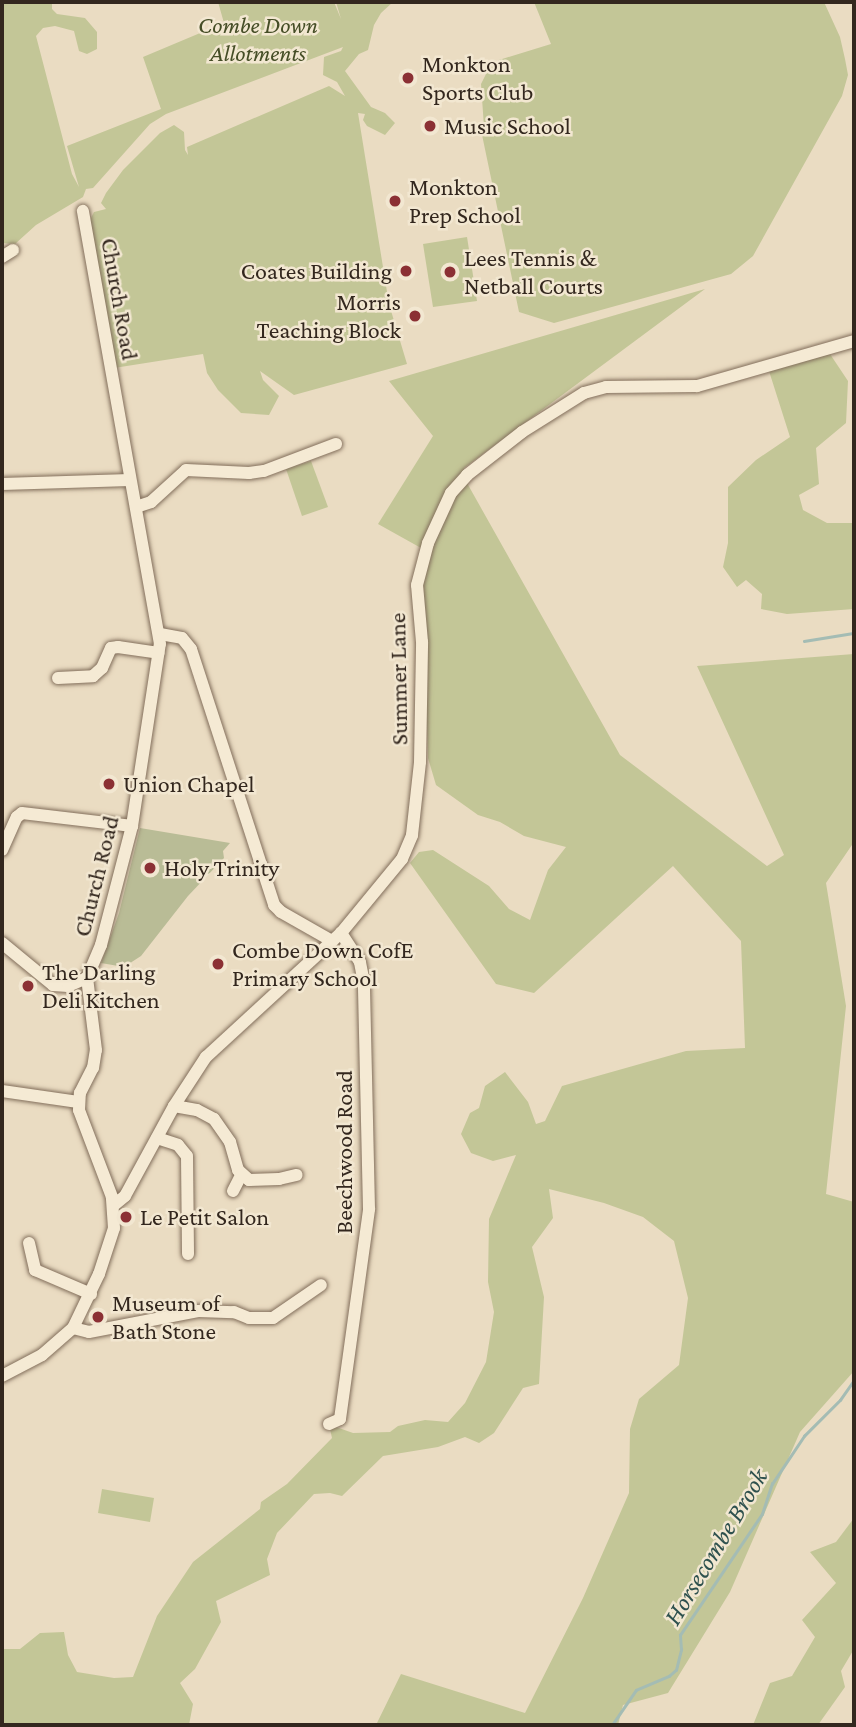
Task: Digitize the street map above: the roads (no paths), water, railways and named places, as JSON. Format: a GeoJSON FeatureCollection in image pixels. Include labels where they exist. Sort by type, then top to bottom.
{"type":"FeatureCollection","features":[{"type":"Feature","properties":{"kind":"street","name":"Church Road"},"geometry":{"type":"LineString","coordinates":[[83,211],[160,634],[132,826],[101,945],[87,978]]}},
{"type":"Feature","properties":{"kind":"street","name":"Summer Lane"},"geometry":{"type":"LineString","coordinates":[[114,1205],[125,1196],[174,1106],[206,1057],[337,937],[396,869],[412,835],[420,762],[422,642],[417,585],[428,543],[451,493],[467,475],[522,432],[584,393],[599,387],[697,386],[854,341]]}},
{"type":"Feature","properties":{"kind":"street"},"geometry":{"type":"LineString","coordinates":[[136,506],[151,502],[186,470],[250,473],[264,471],[336,444]]}},
{"type":"Feature","properties":{"kind":"street"},"geometry":{"type":"LineString","coordinates":[[2,484],[130,480]]}},
{"type":"Feature","properties":{"kind":"street"},"geometry":{"type":"LineString","coordinates":[[160,634],[182,638],[191,649],[274,905],[281,912],[337,937]]}},
{"type":"Feature","properties":{"kind":"street"},"geometry":{"type":"LineString","coordinates":[[58,678],[93,676],[102,668],[111,648],[159,653]]}},
{"type":"Feature","properties":{"kind":"street"},"geometry":{"type":"LineString","coordinates":[[2,850],[22,813],[132,826]]}},
{"type":"Feature","properties":{"kind":"street","name":"Beechwood Road"},"geometry":{"type":"LineString","coordinates":[[337,937],[354,949],[363,983],[369,1209],[339,1423]]}},
{"type":"Feature","properties":{"kind":"street"},"geometry":{"type":"LineString","coordinates":[[2,943],[53,985],[68,986],[87,978],[96,1050],[93,1068],[78,1102],[114,1205],[111,1241],[91,1294],[73,1328],[42,1354],[2,1376]]}},
{"type":"Feature","properties":{"kind":"street"},"geometry":{"type":"LineString","coordinates":[[2,1091],[78,1102]]}},
{"type":"Feature","properties":{"kind":"street"},"geometry":{"type":"LineString","coordinates":[[174,1106],[197,1110],[214,1119],[230,1142],[241,1175],[233,1191]]}},
{"type":"Feature","properties":{"kind":"street"},"geometry":{"type":"LineString","coordinates":[[157,1138],[183,1148],[187,1156],[188,1254]]}},
{"type":"Feature","properties":{"kind":"street"},"geometry":{"type":"LineString","coordinates":[[241,1175],[258,1181],[297,1175]]}},
{"type":"Feature","properties":{"kind":"street"},"geometry":{"type":"LineString","coordinates":[[29,1243],[35,1270],[91,1294]]}},
{"type":"Feature","properties":{"kind":"street"},"geometry":{"type":"LineString","coordinates":[[73,1328],[89,1332],[198,1311],[234,1311],[259,1320],[273,1318],[321,1285]]}},
{"type":"Feature","properties":{"kind":"waterway"},"geometry":{"type":"LineString","coordinates":[[804,641],[854,633]]}},
{"type":"Feature","properties":{"kind":"waterway","name":"Horsecombe Brook"},"geometry":{"type":"LineString","coordinates":[[612,1725],[636,1690],[669,1676],[676,1670],[681,1650],[680,1635],[762,1514],[772,1484],[804,1436],[840,1400],[854,1380]]}},
{"type":"Feature","properties":{"kind":"place","name":"Monkton Sports Club"},"geometry":{"type":"Point","coordinates":[408,78]}},
{"type":"Feature","properties":{"kind":"place","name":"Music School"},"geometry":{"type":"Point","coordinates":[430,126]}},
{"type":"Feature","properties":{"kind":"place","name":"Monkton Prep School"},"geometry":{"type":"Point","coordinates":[395,201]}},
{"type":"Feature","properties":{"kind":"place","name":"Coates Building"},"geometry":{"type":"Point","coordinates":[406,271]}},
{"type":"Feature","properties":{"kind":"place","name":"Lees Tennis & Netball Courts"},"geometry":{"type":"Point","coordinates":[450,272]}},
{"type":"Feature","properties":{"kind":"place","name":"Morris Teaching Block"},"geometry":{"type":"Point","coordinates":[415,316]}},
{"type":"Feature","properties":{"kind":"place","name":"Union Chapel"},"geometry":{"type":"Point","coordinates":[109,784]}},
{"type":"Feature","properties":{"kind":"place","name":"Holy Trinity"},"geometry":{"type":"Point","coordinates":[150,868]}},
{"type":"Feature","properties":{"kind":"place","name":"Combe Down CofE Primary School"},"geometry":{"type":"Point","coordinates":[218,964]}},
{"type":"Feature","properties":{"kind":"place","name":"The Darling Deli Kitchen"},"geometry":{"type":"Point","coordinates":[28,986]}},
{"type":"Feature","properties":{"kind":"place","name":"Le Petit Salon"},"geometry":{"type":"Point","coordinates":[126,1217]}},
{"type":"Feature","properties":{"kind":"place","name":"Museum of Bath Stone"},"geometry":{"type":"Point","coordinates":[98,1317]}},
{"type":"Feature","properties":{"kind":"park label","name":"Combe Down Allotments"},"geometry":{"type":"Point","coordinates":[258,39]}}]}
